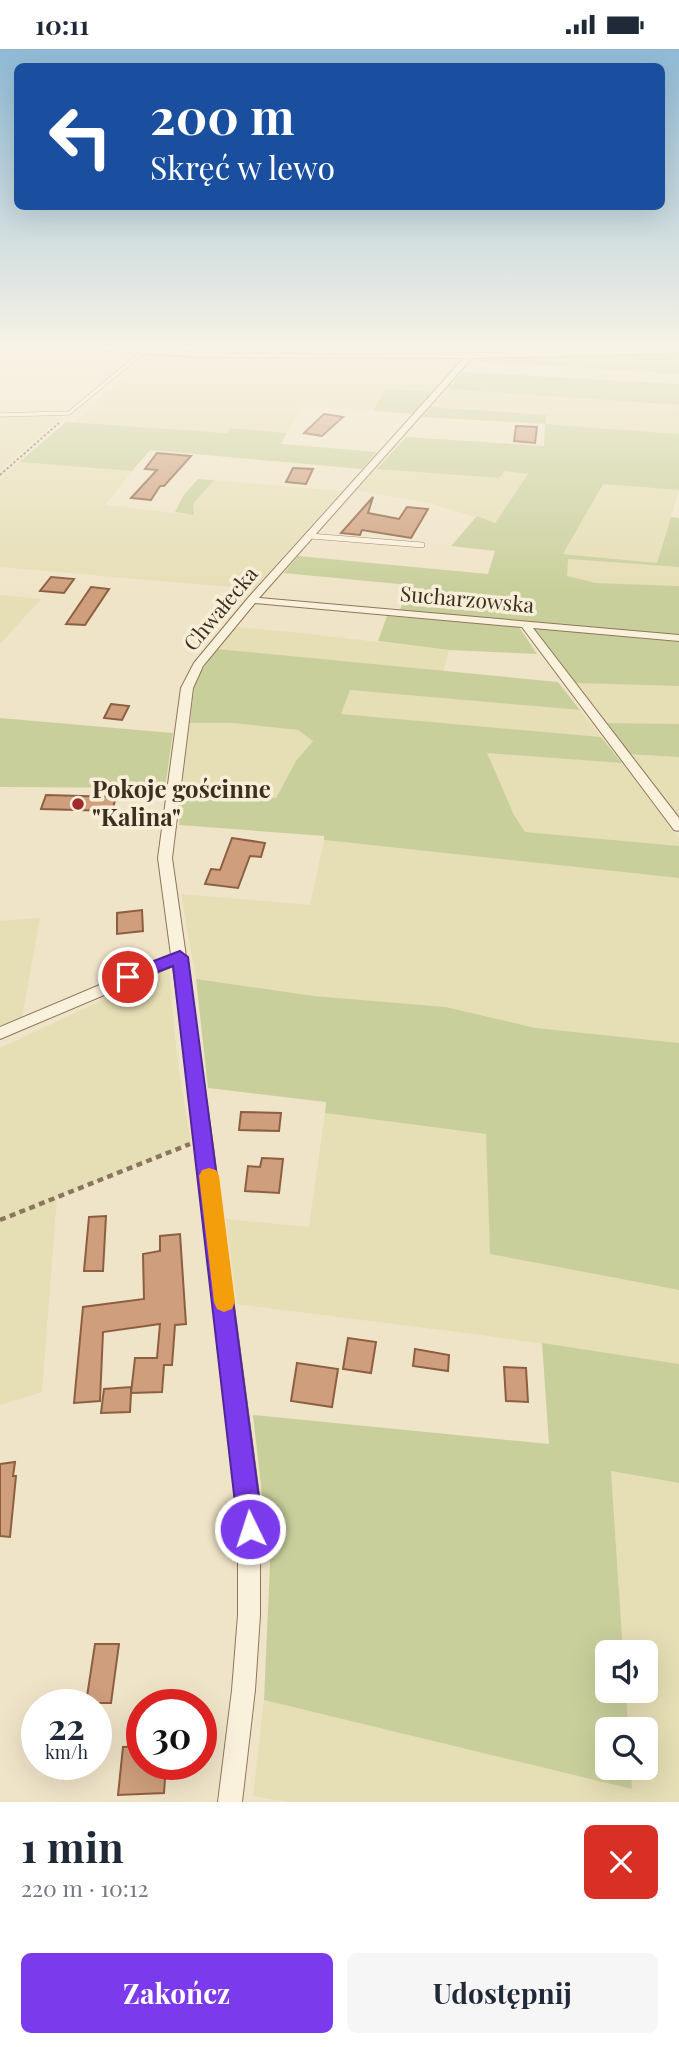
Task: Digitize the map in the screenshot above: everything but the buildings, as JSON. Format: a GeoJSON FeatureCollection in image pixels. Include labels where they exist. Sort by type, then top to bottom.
{"type":"FeatureCollection","features":[{"type":"Feature","properties":{"kind":"street","name":"Chwałecka"},"geometry":{"type":"LineString","coordinates":[[230,1802],[247,1652],[252,1555],[249,1503],[204,1138],[165,858],[187,688],[198,665],[252,600],[407,427]]}},
{"type":"Feature","properties":{"kind":"street","name":"Sucharzowska"},"geometry":{"type":"LineString","coordinates":[[252,600],[679,638]]}},
{"type":"Feature","properties":{"kind":"street"},"geometry":{"type":"LineString","coordinates":[[525,624],[679,827]]}},
{"type":"Feature","properties":{"kind":"street"},"geometry":{"type":"LineString","coordinates":[[0,1033],[180,957]]}},
{"type":"Feature","properties":{"kind":"lane"},"geometry":{"type":"LineString","coordinates":[[310,536],[422,545]]}},
{"type":"Feature","properties":{"kind":"path"},"geometry":{"type":"LineString","coordinates":[[0,475],[53,427]]}},
{"type":"Feature","properties":{"kind":"path"},"geometry":{"type":"LineString","coordinates":[[0,1220],[204,1138]]}},
{"type":"Feature","properties":{"kind":"shaded area"},"geometry":{"type":"Polygon","coordinates":[[[0,427],[52,427],[0,471],[0,427]]]}},
{"type":"Feature","properties":{"kind":"shaded area"},"geometry":{"type":"Polygon","coordinates":[[[132,427],[291,427],[287,433],[230,428],[227,433],[132,427]]]}},
{"type":"Feature","properties":{"kind":"shaded area"},"geometry":{"type":"Polygon","coordinates":[[[583,427],[679,427],[679,434],[583,427]]]}},
{"type":"Feature","properties":{"kind":"shaded area"},"geometry":{"type":"Polygon","coordinates":[[[19,462],[132,471],[105,505],[194,515],[193,504],[214,480],[341,491],[254,589],[0,567],[0,479],[19,462]]]}},
{"type":"Feature","properties":{"kind":"shaded area"},"geometry":{"type":"Polygon","coordinates":[[[377,469],[499,478],[505,471],[529,474],[494,523],[433,504],[356,490],[377,469]]]}},
{"type":"Feature","properties":{"kind":"shaded area"},"geometry":{"type":"Polygon","coordinates":[[[603,484],[679,490],[657,563],[563,554],[603,484]]]}},
{"type":"Feature","properties":{"kind":"shaded area"},"geometry":{"type":"Polygon","coordinates":[[[567,559],[679,567],[679,586],[596,583],[567,576],[567,559]]]}},
{"type":"Feature","properties":{"kind":"shaded area"},"geometry":{"type":"Polygon","coordinates":[[[0,595],[41,599],[0,644],[0,595]]]}},
{"type":"Feature","properties":{"kind":"shaded area"},"geometry":{"type":"Polygon","coordinates":[[[236,627],[449,650],[443,673],[217,649],[236,627]]]}},
{"type":"Feature","properties":{"kind":"shaded area"},"geometry":{"type":"Polygon","coordinates":[[[574,683],[679,686],[679,724],[606,723],[574,683]]]}},
{"type":"Feature","properties":{"kind":"shaded area"},"geometry":{"type":"Polygon","coordinates":[[[350,690],[580,710],[601,737],[340,714],[350,690]]]}},
{"type":"Feature","properties":{"kind":"shaded area"},"geometry":{"type":"Polygon","coordinates":[[[190,723],[233,723],[298,730],[313,741],[296,761],[276,798],[181,798],[190,723]]]}},
{"type":"Feature","properties":{"kind":"shaded area"},"geometry":{"type":"Polygon","coordinates":[[[486,752],[622,763],[679,838],[679,846],[525,832],[514,815],[486,752]]]}},
{"type":"Feature","properties":{"kind":"shaded area"},"geometry":{"type":"Polygon","coordinates":[[[625,754],[679,757],[679,823],[625,754]]]}},
{"type":"Feature","properties":{"kind":"shaded area"},"geometry":{"type":"Polygon","coordinates":[[[324,840],[679,878],[679,1043],[536,1028],[446,1007],[314,996],[196,979],[181,894],[310,905],[324,840]]]}},
{"type":"Feature","properties":{"kind":"shaded area"},"geometry":{"type":"Polygon","coordinates":[[[40,918],[22,1017],[0,1028],[0,921],[40,918]]]}},
{"type":"Feature","properties":{"kind":"shaded area"},"geometry":{"type":"Polygon","coordinates":[[[169,969],[177,1057],[191,1143],[57,1197],[42,1392],[0,1405],[0,1048],[169,969]]]}},
{"type":"Feature","properties":{"kind":"shaded area"},"geometry":{"type":"Polygon","coordinates":[[[325,1113],[487,1134],[490,1254],[679,1290],[679,1364],[496,1337],[237,1304],[226,1219],[309,1227],[325,1113]]]}},
{"type":"Feature","properties":{"kind":"shaded area"},"geometry":{"type":"Polygon","coordinates":[[[611,1471],[679,1483],[679,1802],[288,1802],[253,1796],[264,1700],[632,1788],[632,1780],[658,1780],[658,1717],[627,1717],[627,1703],[658,1703],[658,1640],[622,1640],[611,1471]]]}},
{"type":"Feature","properties":{"kind":"green space"},"geometry":{"type":"Polygon","coordinates":[[[60,427],[136,427],[227,433],[230,428],[287,433],[281,444],[377,452],[362,469],[150,450],[132,471],[19,462],[60,427]]]}},
{"type":"Feature","properties":{"kind":"green space"},"geometry":{"type":"Polygon","coordinates":[[[545,427],[679,434],[679,490],[603,484],[563,554],[657,563],[671,517],[679,518],[679,567],[568,559],[567,576],[596,583],[679,586],[679,635],[400,610],[409,585],[284,573],[298,556],[488,574],[495,551],[451,546],[477,516],[495,523],[528,474],[505,471],[499,478],[377,469],[406,437],[544,446],[545,427]]]}},
{"type":"Feature","properties":{"kind":"green space"},"geometry":{"type":"Polygon","coordinates":[[[198,479],[214,480],[193,504],[194,515],[175,512],[183,496],[198,479]]]}},
{"type":"Feature","properties":{"kind":"green space"},"geometry":{"type":"Polygon","coordinates":[[[387,616],[519,627],[537,654],[449,650],[378,641],[387,616]]]}},
{"type":"Feature","properties":{"kind":"green space"},"geometry":{"type":"Polygon","coordinates":[[[533,628],[679,642],[679,686],[574,683],[533,628]]]}},
{"type":"Feature","properties":{"kind":"green space"},"geometry":{"type":"Polygon","coordinates":[[[217,649],[558,682],[580,710],[350,690],[341,714],[601,737],[622,763],[487,753],[514,815],[525,832],[679,846],[679,878],[324,840],[324,836],[179,825],[181,798],[276,798],[296,761],[313,741],[298,730],[233,723],[190,723],[195,680],[217,649]]]}},
{"type":"Feature","properties":{"kind":"green space"},"geometry":{"type":"Polygon","coordinates":[[[0,718],[173,733],[165,788],[0,787],[0,718]]]}},
{"type":"Feature","properties":{"kind":"green space"},"geometry":{"type":"Polygon","coordinates":[[[606,723],[679,724],[679,757],[625,754],[606,723]]]}},
{"type":"Feature","properties":{"kind":"green space"},"geometry":{"type":"Polygon","coordinates":[[[196,979],[314,996],[446,1007],[536,1028],[679,1043],[679,1290],[490,1254],[486,1134],[325,1113],[326,1102],[208,1088],[196,979]]]}},
{"type":"Feature","properties":{"kind":"green space"},"geometry":{"type":"Polygon","coordinates":[[[542,1343],[679,1364],[679,1483],[611,1471],[622,1640],[595,1640],[595,1703],[627,1703],[627,1717],[595,1717],[595,1780],[632,1780],[632,1789],[264,1700],[270,1564],[253,1415],[549,1444],[542,1343]]]}},
{"type":"Feature","properties":{"kind":"slow traffic"},"geometry":{"type":"LineString","coordinates":[[209,1176],[224,1302]]}},
{"type":"Feature","properties":{"kind":"place","name":"Pokoje gościnne \"Kalina\""},"geometry":{"type":"Point","coordinates":[78,804]}},
{"type":"Feature","properties":{"kind":"route"},"geometry":{"type":"LineString","coordinates":[[128,977],[180,957],[209,1174],[250,1529]]}}]}
